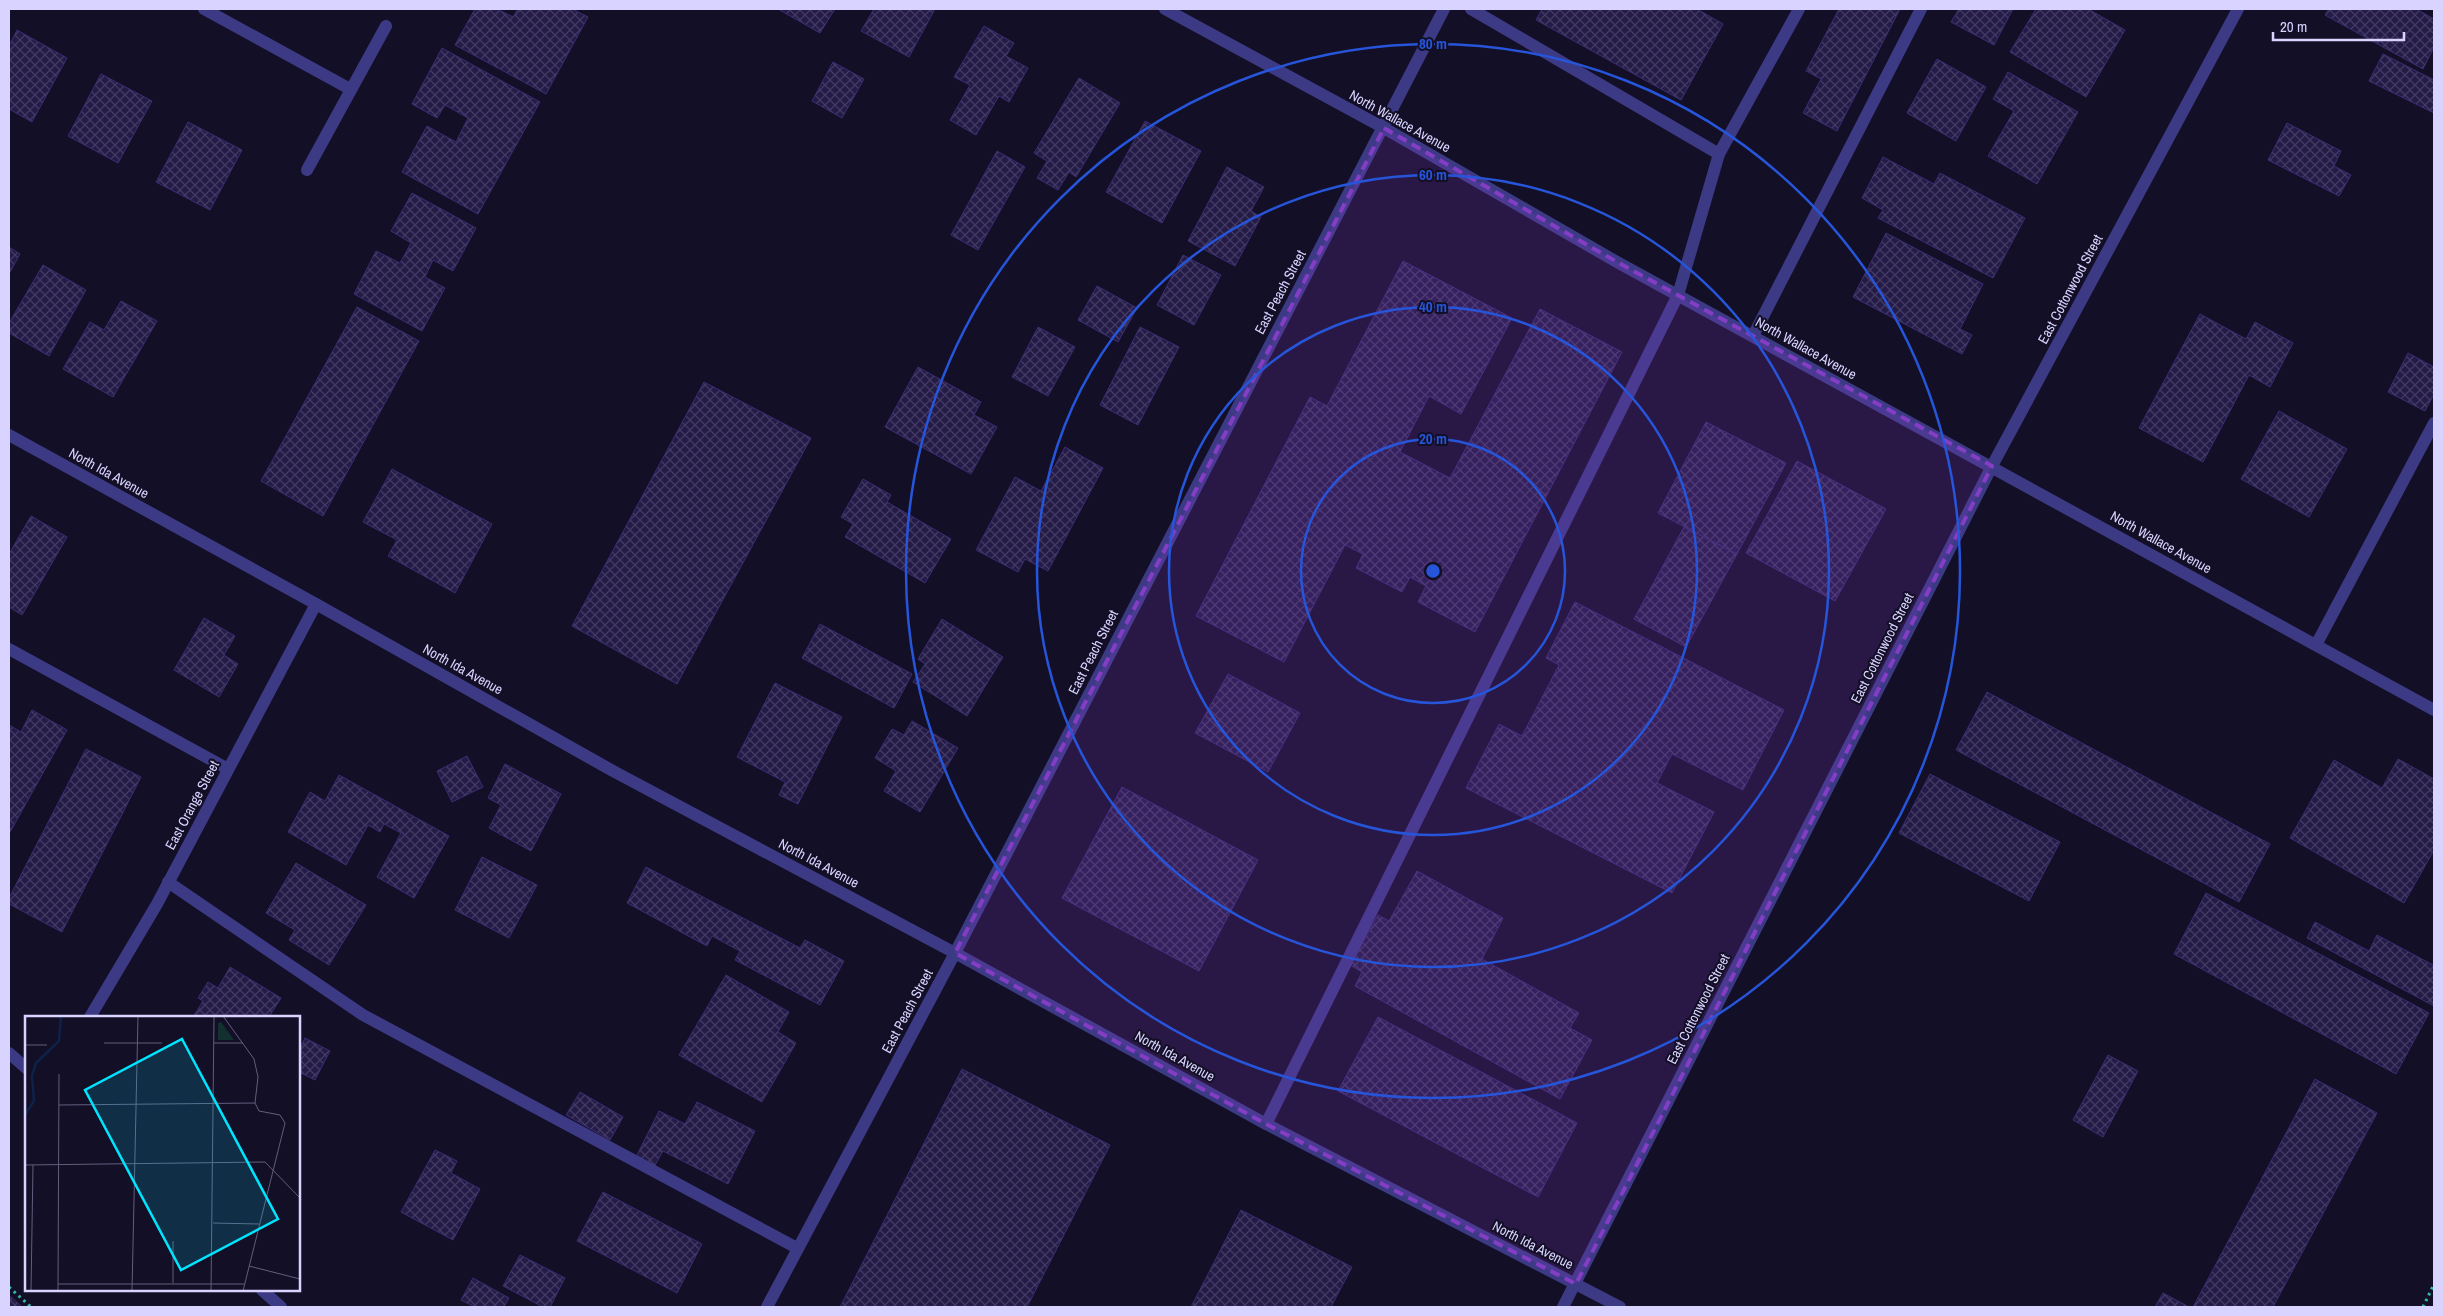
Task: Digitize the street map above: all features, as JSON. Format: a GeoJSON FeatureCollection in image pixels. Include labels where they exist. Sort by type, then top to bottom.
{"type":"FeatureCollection","features":[{"type":"Feature","properties":{"kind":"street"},"geometry":{"type":"LineString","coordinates":[[204,9],[350,89]]}},
{"type":"Feature","properties":{"kind":"street","name":"North Wallace Avenue"},"geometry":{"type":"LineString","coordinates":[[1165,9],[1384,128],[1678,295],[2434,710]]}},
{"type":"Feature","properties":{"kind":"street","name":"East Peach Street"},"geometry":{"type":"LineString","coordinates":[[767,1307],[955,953],[1444,9]]}},
{"type":"Feature","properties":{"kind":"street"},"geometry":{"type":"LineString","coordinates":[[1471,9],[1719,154]]}},
{"type":"Feature","properties":{"kind":"street"},"geometry":{"type":"LineString","coordinates":[[1266,1124],[1678,295],[1719,154],[1799,9]]}},
{"type":"Feature","properties":{"kind":"street"},"geometry":{"type":"LineString","coordinates":[[1753,336],[1921,9]]}},
{"type":"Feature","properties":{"kind":"street","name":"East Cottonwood Street"},"geometry":{"type":"LineString","coordinates":[[1564,1307],[1992,466],[2238,9]]}},
{"type":"Feature","properties":{"kind":"street"},"geometry":{"type":"LineString","coordinates":[[307,170],[386,26]]}},
{"type":"Feature","properties":{"kind":"street"},"geometry":{"type":"LineString","coordinates":[[2316,645],[2434,423]]}},
{"type":"Feature","properties":{"kind":"street","name":"North Ida Avenue"},"geometry":{"type":"LineString","coordinates":[[9,435],[316,604],[613,771],[955,953],[1266,1124],[1620,1307]]}},
{"type":"Feature","properties":{"kind":"street","name":"East Orange Street"},"geometry":{"type":"LineString","coordinates":[[91,1016],[168,882],[316,604]]}},
{"type":"Feature","properties":{"kind":"street"},"geometry":{"type":"LineString","coordinates":[[9,649],[228,769]]}},
{"type":"Feature","properties":{"kind":"street"},"geometry":{"type":"LineString","coordinates":[[168,882],[363,1015],[797,1248]]}},
{"type":"Feature","properties":{"kind":"street"},"geometry":{"type":"LineString","coordinates":[[9,1052],[25,1067]]}},
{"type":"Feature","properties":{"kind":"street"},"geometry":{"type":"LineString","coordinates":[[263,1291],[281,1307]]}},
{"type":"Feature","properties":{"kind":"path"},"geometry":{"type":"LineString","coordinates":[[2423,1307],[2434,1284]]}},
{"type":"Feature","properties":{"kind":"path"},"geometry":{"type":"LineString","coordinates":[[9,1287],[31,1307]]}},
{"type":"Feature","properties":{"kind":"highlighted area"},"geometry":{"type":"Polygon","coordinates":[[[1384,128],[1617,262],[1992,466],[1576,1284],[1266,1124],[955,953],[1384,128]]]}},
{"type":"Feature","properties":{"kind":"building"},"geometry":{"type":"Polygon","coordinates":[[[475,9],[497,9],[513,17],[518,9],[572,9],[588,17],[546,94],[455,45],[475,9]]]}},
{"type":"Feature","properties":{"kind":"building"},"geometry":{"type":"Polygon","coordinates":[[[778,9],[835,9],[820,33],[778,9]]]}},
{"type":"Feature","properties":{"kind":"building"},"geometry":{"type":"Polygon","coordinates":[[[874,9],[935,9],[909,57],[861,31],[874,9]]]}},
{"type":"Feature","properties":{"kind":"building"},"geometry":{"type":"Polygon","coordinates":[[[1542,9],[1697,9],[1723,24],[1681,100],[1536,20],[1542,9]]]}},
{"type":"Feature","properties":{"kind":"building"},"geometry":{"type":"Polygon","coordinates":[[[1839,9],[1900,9],[1837,131],[1803,113],[1821,79],[1806,71],[1839,9]]]}},
{"type":"Feature","properties":{"kind":"building"},"geometry":{"type":"Polygon","coordinates":[[[1959,9],[2013,9],[1994,45],[1951,22],[1959,9]]]}},
{"type":"Feature","properties":{"kind":"building"},"geometry":{"type":"Polygon","coordinates":[[[2036,9],[2088,9],[2125,30],[2086,97],[2010,52],[2036,9]]]}},
{"type":"Feature","properties":{"kind":"building"},"geometry":{"type":"Polygon","coordinates":[[[2329,9],[2416,9],[2434,19],[2434,47],[2423,69],[2325,15],[2329,9]]]}},
{"type":"Feature","properties":{"kind":"building"},"geometry":{"type":"Polygon","coordinates":[[[984,26],[1014,43],[1006,56],[1028,68],[1009,102],[999,96],[976,135],[950,120],[970,85],[954,77],[984,26]]]}},
{"type":"Feature","properties":{"kind":"building"},"geometry":{"type":"Polygon","coordinates":[[[17,30],[67,58],[32,122],[9,109],[9,46],[17,30]]]}},
{"type":"Feature","properties":{"kind":"building"},"geometry":{"type":"Polygon","coordinates":[[[442,48],[540,102],[478,214],[402,172],[427,126],[456,142],[468,118],[445,105],[437,118],[412,104],[442,48]]]}},
{"type":"Feature","properties":{"kind":"building"},"geometry":{"type":"Polygon","coordinates":[[[2383,54],[2434,80],[2434,113],[2369,81],[2383,54]]]}},
{"type":"Feature","properties":{"kind":"building"},"geometry":{"type":"Polygon","coordinates":[[[1937,59],[1986,87],[1956,141],[1907,113],[1937,59]]]}},
{"type":"Feature","properties":{"kind":"building"},"geometry":{"type":"Polygon","coordinates":[[[833,62],[864,79],[842,118],[812,101],[833,62]]]}},
{"type":"Feature","properties":{"kind":"building"},"geometry":{"type":"Polygon","coordinates":[[[2008,72],[2078,112],[2037,184],[1988,156],[2014,111],[1993,99],[2008,72]]]}},
{"type":"Feature","properties":{"kind":"building"},"geometry":{"type":"Polygon","coordinates":[[[101,74],[152,101],[118,163],[68,136],[101,74]]]}},
{"type":"Feature","properties":{"kind":"building"},"geometry":{"type":"Polygon","coordinates":[[[1079,78],[1120,103],[1076,177],[1069,172],[1058,190],[1037,178],[1047,161],[1034,153],[1079,78]]]}},
{"type":"Feature","properties":{"kind":"building"},"geometry":{"type":"Polygon","coordinates":[[[1145,121],[1201,151],[1162,223],[1106,192],[1145,121]]]}},
{"type":"Feature","properties":{"kind":"building"},"geometry":{"type":"Polygon","coordinates":[[[188,122],[242,150],[210,210],[156,182],[188,122]]]}},
{"type":"Feature","properties":{"kind":"building"},"geometry":{"type":"Polygon","coordinates":[[[2287,123],[2341,151],[2334,166],[2351,175],[2339,196],[2268,160],[2287,123]]]}},
{"type":"Feature","properties":{"kind":"building"},"geometry":{"type":"Polygon","coordinates":[[[997,151],[1025,167],[978,250],[951,235],[997,151]]]}},
{"type":"Feature","properties":{"kind":"building"},"geometry":{"type":"Polygon","coordinates":[[[1883,157],[1934,184],[1940,173],[2025,218],[1993,278],[1878,218],[1883,210],[1862,198],[1883,157]]]}},
{"type":"Feature","properties":{"kind":"building"},"geometry":{"type":"Polygon","coordinates":[[[1227,167],[1264,187],[1251,211],[1261,217],[1235,266],[1188,241],[1227,167]]]}},
{"type":"Feature","properties":{"kind":"building"},"geometry":{"type":"Polygon","coordinates":[[[412,193],[476,228],[453,271],[433,260],[425,277],[445,288],[422,331],[354,294],[376,251],[400,263],[411,243],[391,231],[412,193]]]}},
{"type":"Feature","properties":{"kind":"building"},"geometry":{"type":"Polygon","coordinates":[[[1886,233],[1983,284],[1960,329],[1972,335],[1962,354],[1853,297],[1886,233]]]}},
{"type":"Feature","properties":{"kind":"building"},"geometry":{"type":"Polygon","coordinates":[[[9,247],[20,254],[9,274],[9,247]]]}},
{"type":"Feature","properties":{"kind":"building"},"geometry":{"type":"Polygon","coordinates":[[[1183,255],[1221,275],[1194,325],[1157,305],[1183,255]]]}},
{"type":"Feature","properties":{"kind":"building"},"geometry":{"type":"Polygon","coordinates":[[[1403,261],[1512,318],[1461,414],[1429,396],[1400,452],[1450,478],[1540,309],[1622,352],[1475,632],[1418,602],[1426,586],[1410,577],[1402,592],[1356,568],[1363,554],[1345,545],[1284,662],[1196,616],[1310,397],[1327,406],[1403,261]]]}},
{"type":"Feature","properties":{"kind":"building"},"geometry":{"type":"Polygon","coordinates":[[[43,265],[86,290],[49,356],[9,333],[9,323],[43,265]]]}},
{"type":"Feature","properties":{"kind":"building"},"geometry":{"type":"Polygon","coordinates":[[[1097,286],[1137,308],[1118,342],[1078,320],[1097,286]]]}},
{"type":"Feature","properties":{"kind":"building"},"geometry":{"type":"Polygon","coordinates":[[[121,301],[157,321],[113,397],[63,369],[90,322],[104,330],[121,301]]]}},
{"type":"Feature","properties":{"kind":"building"},"geometry":{"type":"Polygon","coordinates":[[[357,307],[419,341],[323,516],[261,481],[357,307]]]}},
{"type":"Feature","properties":{"kind":"building"},"geometry":{"type":"Polygon","coordinates":[[[2200,314],[2246,339],[2255,322],[2293,343],[2270,387],[2249,375],[2203,462],[2139,428],[2200,314]]]}},
{"type":"Feature","properties":{"kind":"building"},"geometry":{"type":"Polygon","coordinates":[[[1038,327],[1075,347],[1048,396],[1012,377],[1038,327]]]}},
{"type":"Feature","properties":{"kind":"building"},"geometry":{"type":"Polygon","coordinates":[[[1140,327],[1179,347],[1138,425],[1100,405],[1140,327]]]}},
{"type":"Feature","properties":{"kind":"building"},"geometry":{"type":"Polygon","coordinates":[[[2408,353],[2434,367],[2434,394],[2425,411],[2388,392],[2408,353]]]}},
{"type":"Feature","properties":{"kind":"building"},"geometry":{"type":"Polygon","coordinates":[[[918,367],[981,402],[974,415],[997,427],[971,474],[885,427],[918,367]]]}},
{"type":"Feature","properties":{"kind":"building"},"geometry":{"type":"Polygon","coordinates":[[[704,382],[811,438],[677,684],[572,626],[704,382]]]}},
{"type":"Feature","properties":{"kind":"building"},"geometry":{"type":"Polygon","coordinates":[[[2279,411],[2347,449],[2309,517],[2241,479],[2279,411]]]}},
{"type":"Feature","properties":{"kind":"building"},"geometry":{"type":"Polygon","coordinates":[[[1706,422],[1786,463],[1737,554],[1658,513],[1706,422]]]}},
{"type":"Feature","properties":{"kind":"building"},"geometry":{"type":"Polygon","coordinates":[[[1065,447],[1103,468],[1048,571],[1025,559],[1018,572],[976,550],[1015,477],[1041,491],[1065,447]]]}},
{"type":"Feature","properties":{"kind":"building"},"geometry":{"type":"Polygon","coordinates":[[[1797,461],[1886,509],[1835,601],[1746,553],[1797,461]]]}},
{"type":"Feature","properties":{"kind":"building"},"geometry":{"type":"Polygon","coordinates":[[[392,469],[492,524],[455,593],[388,556],[397,540],[363,522],[392,469]]]}},
{"type":"Feature","properties":{"kind":"building"},"geometry":{"type":"Polygon","coordinates":[[[863,479],[891,495],[887,502],[951,539],[925,583],[845,537],[853,524],[841,517],[863,479]]]}},
{"type":"Feature","properties":{"kind":"building"},"geometry":{"type":"Polygon","coordinates":[[[31,516],[67,537],[22,615],[9,607],[9,554],[31,516]]]}},
{"type":"Feature","properties":{"kind":"building"},"geometry":{"type":"Polygon","coordinates":[[[1684,527],[1737,554],[1686,647],[1634,619],[1684,527]]]}},
{"type":"Feature","properties":{"kind":"building"},"geometry":{"type":"Polygon","coordinates":[[[1575,602],[1784,710],[1743,790],[1672,754],[1657,783],[1714,812],[1672,893],[1466,788],[1499,724],[1522,736],[1559,665],[1546,658],[1575,602]]]}},
{"type":"Feature","properties":{"kind":"building"},"geometry":{"type":"Polygon","coordinates":[[[204,618],[235,636],[224,655],[238,664],[219,697],[174,670],[204,618]]]}},
{"type":"Feature","properties":{"kind":"building"},"geometry":{"type":"Polygon","coordinates":[[[942,619],[1003,657],[967,716],[913,682],[925,664],[918,659],[942,619]]]}},
{"type":"Feature","properties":{"kind":"building"},"geometry":{"type":"Polygon","coordinates":[[[820,624],[912,674],[894,708],[802,658],[820,624]]]}},
{"type":"Feature","properties":{"kind":"building"},"geometry":{"type":"Polygon","coordinates":[[[1228,674],[1300,713],[1268,772],[1195,733],[1228,674]]]}},
{"type":"Feature","properties":{"kind":"building"},"geometry":{"type":"Polygon","coordinates":[[[775,683],[842,717],[798,804],[779,795],[785,782],[737,757],[775,683]]]}},
{"type":"Feature","properties":{"kind":"building"},"geometry":{"type":"Polygon","coordinates":[[[1987,692],[2270,844],[2239,902],[1956,750],[1987,692]]]}},
{"type":"Feature","properties":{"kind":"building"},"geometry":{"type":"Polygon","coordinates":[[[32,710],[67,730],[9,834],[9,725],[21,732],[32,710]]]}},
{"type":"Feature","properties":{"kind":"building"},"geometry":{"type":"Polygon","coordinates":[[[912,721],[958,748],[920,812],[884,791],[896,771],[875,758],[892,729],[904,735],[912,721]]]}},
{"type":"Feature","properties":{"kind":"building"},"geometry":{"type":"Polygon","coordinates":[[[86,749],[141,777],[62,932],[9,904],[9,898],[86,749]]]}},
{"type":"Feature","properties":{"kind":"building"},"geometry":{"type":"Polygon","coordinates":[[[467,756],[483,787],[452,802],[437,771],[467,756]]]}},
{"type":"Feature","properties":{"kind":"building"},"geometry":{"type":"Polygon","coordinates":[[[2398,759],[2434,779],[2434,850],[2404,903],[2290,838],[2334,760],[2382,788],[2398,759]]]}},
{"type":"Feature","properties":{"kind":"building"},"geometry":{"type":"Polygon","coordinates":[[[505,764],[561,794],[531,851],[489,828],[501,805],[488,798],[505,764]]]}},
{"type":"Feature","properties":{"kind":"building"},"geometry":{"type":"Polygon","coordinates":[[[1930,774],[2060,842],[2029,901],[1899,833],[1930,774]]]}},
{"type":"Feature","properties":{"kind":"building"},"geometry":{"type":"Polygon","coordinates":[[[339,775],[449,836],[414,898],[377,877],[401,833],[384,824],[380,832],[368,825],[346,865],[288,832],[310,792],[325,801],[339,775]]]}},
{"type":"Feature","properties":{"kind":"building"},"geometry":{"type":"Polygon","coordinates":[[[1122,787],[1258,860],[1199,971],[1062,898],[1122,787]]]}},
{"type":"Feature","properties":{"kind":"building"},"geometry":{"type":"Polygon","coordinates":[[[482,857],[537,885],[509,938],[455,910],[482,857]]]}},
{"type":"Feature","properties":{"kind":"building"},"geometry":{"type":"Polygon","coordinates":[[[296,863],[366,905],[329,965],[289,940],[295,930],[266,913],[296,863]]]}},
{"type":"Feature","properties":{"kind":"building"},"geometry":{"type":"Polygon","coordinates":[[[646,867],[800,948],[805,940],[844,961],[820,1005],[735,960],[740,951],[712,936],[707,946],[627,903],[646,867]]]}},
{"type":"Feature","properties":{"kind":"building"},"geometry":{"type":"Polygon","coordinates":[[[1417,871],[1503,918],[1482,959],[1579,1013],[1570,1028],[1592,1040],[1560,1099],[1355,986],[1362,972],[1350,965],[1378,915],[1389,921],[1417,871]]]}},
{"type":"Feature","properties":{"kind":"building"},"geometry":{"type":"Polygon","coordinates":[[[2206,893],[2429,1013],[2396,1074],[2174,954],[2206,893]]]}},
{"type":"Feature","properties":{"kind":"building"},"geometry":{"type":"Polygon","coordinates":[[[2315,922],[2369,951],[2377,935],[2433,965],[2434,963],[2434,1006],[2307,938],[2315,922]]]}},
{"type":"Feature","properties":{"kind":"building"},"geometry":{"type":"Polygon","coordinates":[[[230,967],[281,998],[270,1016],[194,1016],[203,1001],[198,998],[208,982],[218,988],[230,967]]]}},
{"type":"Feature","properties":{"kind":"building"},"geometry":{"type":"Polygon","coordinates":[[[726,975],[789,1012],[778,1032],[796,1043],[762,1102],[679,1055],[726,975]]]}},
{"type":"Feature","properties":{"kind":"building"},"geometry":{"type":"Polygon","coordinates":[[[1378,1017],[1577,1123],[1538,1197],[1338,1091],[1378,1017]]]}},
{"type":"Feature","properties":{"kind":"building"},"geometry":{"type":"Polygon","coordinates":[[[305,1038],[330,1051],[315,1080],[300,1072],[300,1049],[305,1038]]]}},
{"type":"Feature","properties":{"kind":"building"},"geometry":{"type":"Polygon","coordinates":[[[2108,1055],[2138,1071],[2103,1137],[2073,1120],[2108,1055]]]}},
{"type":"Feature","properties":{"kind":"building"},"geometry":{"type":"Polygon","coordinates":[[[962,1069],[1110,1145],[1027,1307],[840,1307],[962,1069]]]}},
{"type":"Feature","properties":{"kind":"building"},"geometry":{"type":"Polygon","coordinates":[[[2315,1079],[2377,1113],[2273,1307],[2193,1307],[2315,1079]]]}},
{"type":"Feature","properties":{"kind":"building"},"geometry":{"type":"Polygon","coordinates":[[[580,1092],[623,1117],[610,1140],[566,1115],[580,1092]]]}},
{"type":"Feature","properties":{"kind":"building"},"geometry":{"type":"Polygon","coordinates":[[[697,1102],[755,1131],[728,1184],[663,1151],[654,1167],[636,1157],[659,1111],[685,1124],[697,1102]]]}},
{"type":"Feature","properties":{"kind":"building"},"geometry":{"type":"Polygon","coordinates":[[[435,1150],[457,1161],[451,1173],[480,1189],[453,1240],[401,1212],[435,1150]]]}},
{"type":"Feature","properties":{"kind":"building"},"geometry":{"type":"Polygon","coordinates":[[[603,1192],[702,1244],[677,1293],[577,1241],[603,1192]]]}},
{"type":"Feature","properties":{"kind":"building"},"geometry":{"type":"Polygon","coordinates":[[[1241,1210],[1352,1267],[1331,1307],[1191,1307],[1241,1210]]]}},
{"type":"Feature","properties":{"kind":"building"},"geometry":{"type":"Polygon","coordinates":[[[520,1255],[565,1278],[550,1307],[543,1307],[503,1286],[520,1255]]]}},
{"type":"Feature","properties":{"kind":"building"},"geometry":{"type":"Polygon","coordinates":[[[473,1278],[509,1298],[504,1307],[475,1307],[461,1300],[473,1278]]]}},
{"type":"Feature","properties":{"kind":"building"},"geometry":{"type":"Polygon","coordinates":[[[2163,1293],[2189,1307],[2155,1307],[2163,1293]]]}},
{"type":"Feature","properties":{"kind":"building"},"geometry":{"type":"Polygon","coordinates":[[[9,1295],[22,1307],[9,1307],[9,1295]]]}}]}
